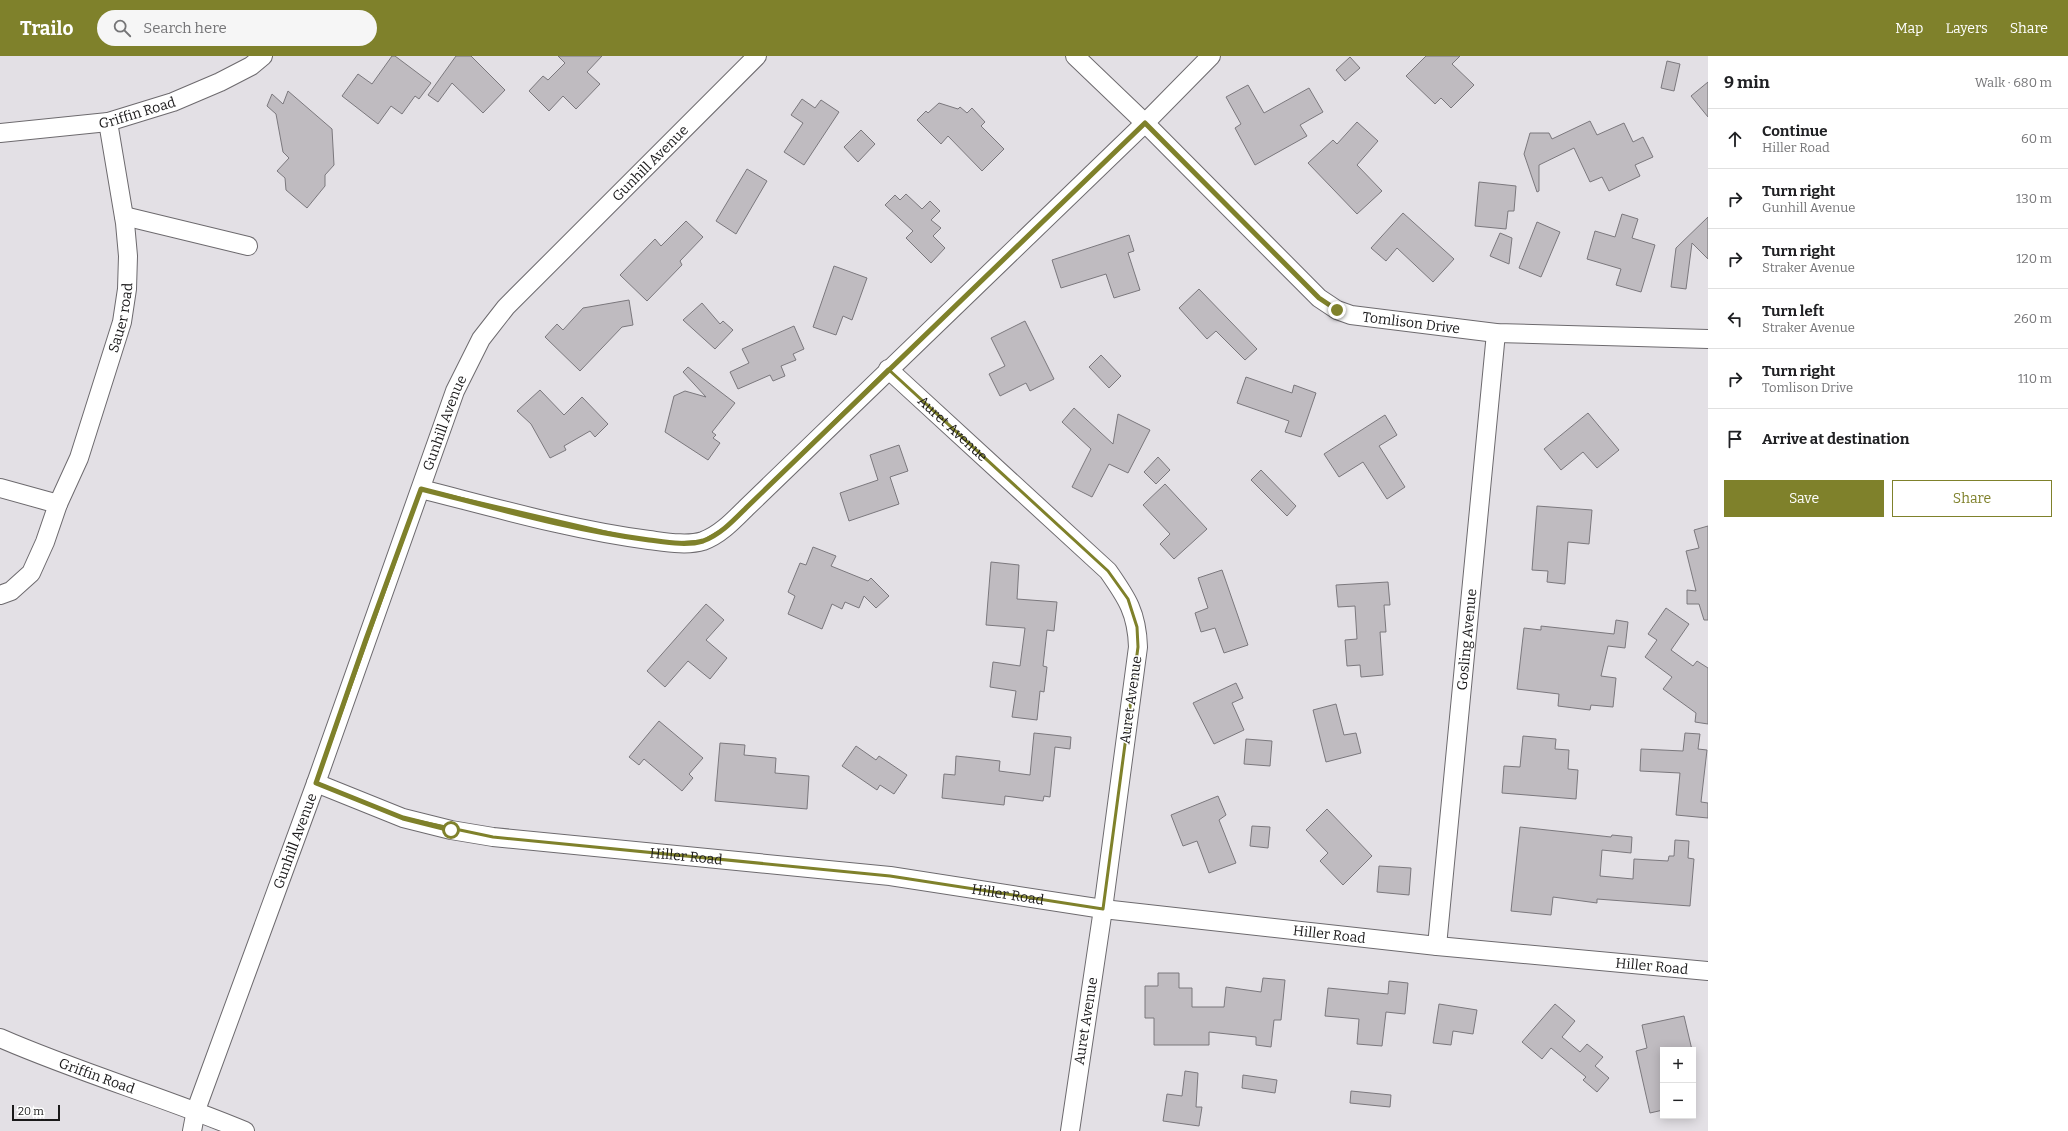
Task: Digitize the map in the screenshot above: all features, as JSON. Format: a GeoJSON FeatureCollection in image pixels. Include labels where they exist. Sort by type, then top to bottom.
{"type":"FeatureCollection","features":[{"type":"Feature","properties":{"kind":"street","name":"Griffin Road"},"geometry":{"type":"LineString","coordinates":[[0,133],[108,122],[173,102],[220,82],[251,66],[264,56]]}},
{"type":"Feature","properties":{"kind":"street","name":"Gunhill Avenue"},"geometry":{"type":"LineString","coordinates":[[192,1131],[196,1110],[316,783],[455,391],[481,339],[506,307],[757,56]]}},
{"type":"Feature","properties":{"kind":"street","name":"Tomlison Drive"},"geometry":{"type":"LineString","coordinates":[[1075,56],[1145,123],[1319,298],[1337,310],[1365,317],[1496,333],[1708,339]]}},
{"type":"Feature","properties":{"kind":"street"},"geometry":{"type":"LineString","coordinates":[[421,489],[529,517],[627,537],[674,543],[703,541],[725,528],[746,508],[888,369],[1145,123],[1211,56]]}},
{"type":"Feature","properties":{"kind":"street","name":"Sauer road"},"geometry":{"type":"LineString","coordinates":[[0,595],[11,591],[31,573],[45,542],[58,504],[79,458],[122,322],[127,289],[128,256],[124,216],[108,122]]}},
{"type":"Feature","properties":{"kind":"street"},"geometry":{"type":"LineString","coordinates":[[124,216],[212,239],[248,246]]}},
{"type":"Feature","properties":{"kind":"street","name":"Gosling Avenue"},"geometry":{"type":"LineString","coordinates":[[1437,946],[1496,333]]}},
{"type":"Feature","properties":{"kind":"street","name":"Auret Avenue"},"geometry":{"type":"LineString","coordinates":[[888,369],[1108,571],[1128,599],[1137,627],[1138,647],[1103,909],[1070,1131]]}},
{"type":"Feature","properties":{"kind":"street"},"geometry":{"type":"LineString","coordinates":[[0,488],[58,504]]}},
{"type":"Feature","properties":{"kind":"street","name":"Hiller Road"},"geometry":{"type":"LineString","coordinates":[[316,783],[403,818],[451,830],[493,837],[890,876],[1103,909],[1437,946],[1708,971]]}},
{"type":"Feature","properties":{"kind":"street","name":"Griffin Road"},"geometry":{"type":"LineString","coordinates":[[0,1038],[107,1080],[196,1110],[245,1131]]}},
{"type":"Feature","properties":{"kind":"highlighted area"},"geometry":{"type":"Polygon","coordinates":[[[888,369],[1108,571],[1128,599],[1137,627],[1138,647],[1103,909],[890,876],[493,837],[403,818],[316,783],[421,489],[627,537],[674,543],[703,541],[725,528],[888,369]]]}},
{"type":"Feature","properties":{"kind":"building"},"geometry":{"type":"Polygon","coordinates":[[[392,56],[395,56],[431,83],[419,99],[415,96],[402,114],[391,106],[378,124],[342,96],[358,74],[372,84],[392,56]]]}},
{"type":"Feature","properties":{"kind":"building"},"geometry":{"type":"Polygon","coordinates":[[[456,56],[471,56],[505,90],[483,113],[452,83],[438,102],[428,95],[456,56]]]}},
{"type":"Feature","properties":{"kind":"building"},"geometry":{"type":"Polygon","coordinates":[[[558,56],[602,56],[587,72],[600,84],[576,109],[563,96],[549,111],[529,91],[543,76],[548,80],[565,63],[558,56]]]}},
{"type":"Feature","properties":{"kind":"building"},"geometry":{"type":"Polygon","coordinates":[[[1426,56],[1460,56],[1452,64],[1474,85],[1451,108],[1441,98],[1435,104],[1406,76],[1426,56]]]}},
{"type":"Feature","properties":{"kind":"building"},"geometry":{"type":"Polygon","coordinates":[[[1350,57],[1360,68],[1345,81],[1336,70],[1350,57]]]}},
{"type":"Feature","properties":{"kind":"building"},"geometry":{"type":"Polygon","coordinates":[[[1667,61],[1680,64],[1674,91],[1661,88],[1667,61]]]}},
{"type":"Feature","properties":{"kind":"building"},"geometry":{"type":"Polygon","coordinates":[[[1708,82],[1708,117],[1691,96],[1708,82]]]}},
{"type":"Feature","properties":{"kind":"building"},"geometry":{"type":"Polygon","coordinates":[[[1248,85],[1264,113],[1309,88],[1323,112],[1300,125],[1307,136],[1255,165],[1235,128],[1241,124],[1226,97],[1248,85]]]}},
{"type":"Feature","properties":{"kind":"building"},"geometry":{"type":"Polygon","coordinates":[[[288,91],[332,129],[334,165],[325,175],[325,186],[307,208],[286,190],[285,178],[277,171],[289,158],[283,152],[276,114],[267,106],[272,94],[283,104],[288,91]]]}},
{"type":"Feature","properties":{"kind":"building"},"geometry":{"type":"Polygon","coordinates":[[[802,99],[815,108],[821,100],[839,112],[804,165],[784,152],[803,123],[791,115],[802,99]]]}},
{"type":"Feature","properties":{"kind":"building"},"geometry":{"type":"Polygon","coordinates":[[[939,103],[958,109],[960,107],[967,113],[972,108],[985,122],[981,126],[1004,149],[982,171],[948,136],[941,144],[917,120],[926,111],[928,113],[939,103]]]}},
{"type":"Feature","properties":{"kind":"building"},"geometry":{"type":"Polygon","coordinates":[[[1590,121],[1597,135],[1624,123],[1633,142],[1643,137],[1653,157],[1635,165],[1640,176],[1609,191],[1602,177],[1590,182],[1574,148],[1539,165],[1539,191],[1537,192],[1524,154],[1530,133],[1549,133],[1552,139],[1590,121]]]}},
{"type":"Feature","properties":{"kind":"building"},"geometry":{"type":"Polygon","coordinates":[[[1357,122],[1378,141],[1357,165],[1382,191],[1357,214],[1308,163],[1333,140],[1337,144],[1357,122]]]}},
{"type":"Feature","properties":{"kind":"building"},"geometry":{"type":"Polygon","coordinates":[[[861,130],[875,144],[858,162],[844,147],[861,130]]]}},
{"type":"Feature","properties":{"kind":"building"},"geometry":{"type":"Polygon","coordinates":[[[747,169],[767,181],[736,234],[716,221],[747,169]]]}},
{"type":"Feature","properties":{"kind":"building"},"geometry":{"type":"Polygon","coordinates":[[[1479,182],[1516,186],[1514,211],[1508,211],[1506,229],[1475,226],[1479,182]]]}},
{"type":"Feature","properties":{"kind":"building"},"geometry":{"type":"Polygon","coordinates":[[[906,194],[922,209],[930,201],[940,211],[931,220],[941,228],[933,236],[945,248],[931,263],[906,238],[913,231],[885,205],[895,195],[900,200],[906,194]]]}},
{"type":"Feature","properties":{"kind":"building"},"geometry":{"type":"Polygon","coordinates":[[[1403,213],[1454,259],[1433,282],[1397,248],[1386,261],[1371,248],[1403,213]]]}},
{"type":"Feature","properties":{"kind":"building"},"geometry":{"type":"Polygon","coordinates":[[[1622,214],[1638,219],[1632,238],[1655,245],[1641,292],[1616,285],[1621,269],[1587,259],[1595,231],[1615,237],[1622,214]]]}},
{"type":"Feature","properties":{"kind":"building"},"geometry":{"type":"Polygon","coordinates":[[[1708,217],[1708,259],[1692,243],[1686,289],[1671,287],[1676,248],[1708,217]]]}},
{"type":"Feature","properties":{"kind":"building"},"geometry":{"type":"Polygon","coordinates":[[[686,221],[703,237],[680,261],[682,265],[647,301],[620,275],[655,239],[661,246],[686,221]]]}},
{"type":"Feature","properties":{"kind":"building"},"geometry":{"type":"Polygon","coordinates":[[[1537,222],[1560,232],[1541,277],[1519,268],[1537,222]]]}},
{"type":"Feature","properties":{"kind":"building"},"geometry":{"type":"Polygon","coordinates":[[[1500,233],[1512,238],[1509,264],[1490,256],[1500,233]]]}},
{"type":"Feature","properties":{"kind":"building"},"geometry":{"type":"Polygon","coordinates":[[[1129,235],[1134,251],[1128,253],[1140,290],[1114,298],[1106,274],[1061,288],[1052,260],[1129,235]]]}},
{"type":"Feature","properties":{"kind":"building"},"geometry":{"type":"Polygon","coordinates":[[[834,266],[867,278],[852,320],[843,316],[836,335],[813,327],[834,266]]]}},
{"type":"Feature","properties":{"kind":"building"},"geometry":{"type":"Polygon","coordinates":[[[1199,289],[1257,349],[1245,360],[1216,331],[1207,339],[1179,308],[1199,289]]]}},
{"type":"Feature","properties":{"kind":"building"},"geometry":{"type":"Polygon","coordinates":[[[629,300],[633,325],[622,327],[580,371],[545,337],[557,324],[563,330],[583,308],[629,300]]]}},
{"type":"Feature","properties":{"kind":"building"},"geometry":{"type":"Polygon","coordinates":[[[702,303],[720,324],[723,321],[733,330],[715,349],[683,320],[702,303]]]}},
{"type":"Feature","properties":{"kind":"building"},"geometry":{"type":"Polygon","coordinates":[[[1025,321],[1054,379],[1030,391],[1026,383],[1000,396],[989,374],[1005,366],[991,338],[1025,321]]]}},
{"type":"Feature","properties":{"kind":"building"},"geometry":{"type":"Polygon","coordinates":[[[794,326],[804,349],[793,354],[796,360],[781,366],[785,376],[773,381],[770,375],[738,389],[730,372],[749,363],[742,349],[794,326]]]}},
{"type":"Feature","properties":{"kind":"building"},"geometry":{"type":"Polygon","coordinates":[[[1101,355],[1121,376],[1109,388],[1089,367],[1101,355]]]}},
{"type":"Feature","properties":{"kind":"building"},"geometry":{"type":"Polygon","coordinates":[[[688,367],[735,403],[712,432],[716,435],[713,438],[720,443],[708,460],[665,432],[674,396],[685,391],[706,397],[683,372],[688,367]]]}},
{"type":"Feature","properties":{"kind":"building"},"geometry":{"type":"Polygon","coordinates":[[[1246,377],[1292,393],[1294,385],[1316,393],[1301,437],[1285,432],[1289,421],[1237,403],[1246,377]]]}},
{"type":"Feature","properties":{"kind":"building"},"geometry":{"type":"Polygon","coordinates":[[[540,390],[564,415],[582,397],[608,424],[595,437],[590,431],[564,446],[566,450],[550,458],[531,424],[517,411],[540,390]]]}},
{"type":"Feature","properties":{"kind":"building"},"geometry":{"type":"Polygon","coordinates":[[[1074,408],[1113,444],[1118,414],[1150,430],[1128,473],[1109,464],[1092,497],[1072,487],[1091,449],[1062,422],[1074,408]]]}},
{"type":"Feature","properties":{"kind":"building"},"geometry":{"type":"Polygon","coordinates":[[[1588,413],[1619,450],[1597,468],[1583,452],[1561,470],[1544,449],[1588,413]]]}},
{"type":"Feature","properties":{"kind":"building"},"geometry":{"type":"Polygon","coordinates":[[[1385,415],[1397,435],[1379,446],[1405,487],[1387,499],[1363,462],[1339,477],[1324,454],[1385,415]]]}},
{"type":"Feature","properties":{"kind":"building"},"geometry":{"type":"Polygon","coordinates":[[[899,445],[908,471],[890,477],[899,504],[849,521],[840,493],[878,480],[870,455],[899,445]]]}},
{"type":"Feature","properties":{"kind":"building"},"geometry":{"type":"Polygon","coordinates":[[[1158,457],[1170,470],[1156,484],[1144,472],[1158,457]]]}},
{"type":"Feature","properties":{"kind":"building"},"geometry":{"type":"Polygon","coordinates":[[[1261,470],[1296,506],[1287,516],[1251,480],[1261,470]]]}},
{"type":"Feature","properties":{"kind":"building"},"geometry":{"type":"Polygon","coordinates":[[[1165,484],[1207,529],[1174,559],[1160,544],[1170,534],[1143,505],[1165,484]]]}},
{"type":"Feature","properties":{"kind":"building"},"geometry":{"type":"Polygon","coordinates":[[[1537,506],[1592,510],[1589,544],[1568,542],[1565,584],[1547,582],[1548,571],[1532,570],[1537,506]]]}},
{"type":"Feature","properties":{"kind":"building"},"geometry":{"type":"Polygon","coordinates":[[[1708,526],[1708,620],[1704,620],[1699,604],[1687,604],[1687,590],[1696,591],[1686,551],[1699,548],[1694,530],[1708,526]]]}},
{"type":"Feature","properties":{"kind":"building"},"geometry":{"type":"Polygon","coordinates":[[[813,547],[836,556],[831,566],[868,581],[871,578],[889,596],[876,608],[864,596],[859,608],[845,602],[842,609],[832,604],[822,629],[788,614],[795,596],[788,592],[800,563],[806,565],[813,547]]]}},
{"type":"Feature","properties":{"kind":"building"},"geometry":{"type":"Polygon","coordinates":[[[991,562],[1019,565],[1017,599],[1057,602],[1054,631],[1047,630],[1043,666],[1047,667],[1044,692],[1040,691],[1037,720],[1012,717],[1016,691],[990,687],[993,662],[1020,666],[1025,628],[986,625],[991,562]]]}},
{"type":"Feature","properties":{"kind":"building"},"geometry":{"type":"Polygon","coordinates":[[[1222,570],[1248,645],[1224,653],[1215,628],[1201,632],[1195,613],[1208,608],[1198,578],[1222,570]]]}},
{"type":"Feature","properties":{"kind":"building"},"geometry":{"type":"Polygon","coordinates":[[[1388,582],[1390,605],[1384,605],[1386,632],[1380,632],[1383,675],[1361,677],[1360,665],[1347,666],[1345,640],[1357,639],[1355,606],[1338,607],[1336,585],[1388,582]]]}},
{"type":"Feature","properties":{"kind":"building"},"geometry":{"type":"Polygon","coordinates":[[[706,604],[724,620],[706,640],[727,658],[710,679],[688,661],[665,687],[647,671],[706,604]]]}},
{"type":"Feature","properties":{"kind":"building"},"geometry":{"type":"Polygon","coordinates":[[[1666,608],[1689,624],[1671,650],[1693,666],[1697,661],[1708,668],[1708,724],[1695,722],[1696,713],[1663,689],[1672,677],[1645,657],[1657,640],[1648,634],[1666,608]]]}},
{"type":"Feature","properties":{"kind":"building"},"geometry":{"type":"Polygon","coordinates":[[[1616,620],[1628,622],[1625,648],[1608,646],[1601,676],[1616,678],[1613,707],[1591,705],[1590,710],[1558,706],[1559,694],[1517,689],[1524,628],[1541,630],[1541,626],[1614,634],[1616,620]]]}},
{"type":"Feature","properties":{"kind":"building"},"geometry":{"type":"Polygon","coordinates":[[[1236,683],[1243,698],[1232,703],[1244,730],[1214,744],[1193,703],[1236,683]]]}},
{"type":"Feature","properties":{"kind":"building"},"geometry":{"type":"Polygon","coordinates":[[[1336,704],[1344,735],[1356,733],[1361,753],[1326,762],[1313,710],[1336,704]]]}},
{"type":"Feature","properties":{"kind":"building"},"geometry":{"type":"Polygon","coordinates":[[[659,721],[703,758],[689,774],[693,778],[682,791],[644,759],[639,765],[629,757],[659,721]]]}},
{"type":"Feature","properties":{"kind":"building"},"geometry":{"type":"Polygon","coordinates":[[[1034,733],[1071,737],[1070,749],[1055,747],[1050,797],[1044,796],[1043,801],[1005,796],[1004,805],[942,798],[944,774],[955,775],[956,756],[1000,761],[999,771],[1030,775],[1034,733]]]}},
{"type":"Feature","properties":{"kind":"building"},"geometry":{"type":"Polygon","coordinates":[[[1685,733],[1700,734],[1698,749],[1707,750],[1701,802],[1708,803],[1708,818],[1676,815],[1680,773],[1640,771],[1641,749],[1683,751],[1685,733]]]}},
{"type":"Feature","properties":{"kind":"building"},"geometry":{"type":"Polygon","coordinates":[[[1523,736],[1556,739],[1555,749],[1569,750],[1568,769],[1578,770],[1576,799],[1502,793],[1504,766],[1520,767],[1523,736]]]}},
{"type":"Feature","properties":{"kind":"building"},"geometry":{"type":"Polygon","coordinates":[[[1246,739],[1272,741],[1270,766],[1244,764],[1246,739]]]}},
{"type":"Feature","properties":{"kind":"building"},"geometry":{"type":"Polygon","coordinates":[[[720,743],[745,745],[744,755],[776,758],[775,773],[809,776],[807,809],[715,801],[720,743]]]}},
{"type":"Feature","properties":{"kind":"building"},"geometry":{"type":"Polygon","coordinates":[[[856,746],[876,760],[879,756],[907,775],[894,794],[880,785],[877,790],[842,766],[856,746]]]}},
{"type":"Feature","properties":{"kind":"building"},"geometry":{"type":"Polygon","coordinates":[[[1218,796],[1226,815],[1219,820],[1236,863],[1209,873],[1197,841],[1183,846],[1171,815],[1218,796]]]}},
{"type":"Feature","properties":{"kind":"building"},"geometry":{"type":"Polygon","coordinates":[[[1327,809],[1372,856],[1343,885],[1320,861],[1328,853],[1306,830],[1327,809]]]}},
{"type":"Feature","properties":{"kind":"building"},"geometry":{"type":"Polygon","coordinates":[[[1252,826],[1270,827],[1268,848],[1250,846],[1252,826]]]}},
{"type":"Feature","properties":{"kind":"building"},"geometry":{"type":"Polygon","coordinates":[[[1520,827],[1611,837],[1612,835],[1632,837],[1631,853],[1602,850],[1600,876],[1633,879],[1634,859],[1668,861],[1669,856],[1674,856],[1675,840],[1689,841],[1688,858],[1694,859],[1690,906],[1597,899],[1597,903],[1553,897],[1551,915],[1511,911],[1520,827]]]}},
{"type":"Feature","properties":{"kind":"building"},"geometry":{"type":"Polygon","coordinates":[[[1379,866],[1411,868],[1409,895],[1377,892],[1379,866]]]}},
{"type":"Feature","properties":{"kind":"building"},"geometry":{"type":"Polygon","coordinates":[[[1158,973],[1179,973],[1179,988],[1192,988],[1192,1007],[1224,1007],[1226,987],[1261,992],[1263,978],[1285,980],[1281,1020],[1274,1020],[1271,1047],[1256,1045],[1256,1037],[1209,1032],[1209,1045],[1154,1045],[1154,1018],[1145,1018],[1145,986],[1158,986],[1158,973]]]}},
{"type":"Feature","properties":{"kind":"building"},"geometry":{"type":"Polygon","coordinates":[[[1389,981],[1408,983],[1405,1014],[1386,1012],[1382,1046],[1357,1044],[1359,1019],[1325,1016],[1328,988],[1388,994],[1389,981]]]}},
{"type":"Feature","properties":{"kind":"building"},"geometry":{"type":"Polygon","coordinates":[[[1439,1004],[1477,1010],[1473,1034],[1453,1031],[1451,1045],[1433,1043],[1439,1004]]]}},
{"type":"Feature","properties":{"kind":"building"},"geometry":{"type":"Polygon","coordinates":[[[1555,1004],[1575,1021],[1562,1037],[1580,1052],[1587,1044],[1603,1057],[1595,1066],[1609,1078],[1597,1092],[1583,1080],[1586,1077],[1551,1048],[1542,1059],[1522,1042],[1555,1004]]]}},
{"type":"Feature","properties":{"kind":"building"},"geometry":{"type":"Polygon","coordinates":[[[1684,1016],[1691,1047],[1660,1047],[1660,1111],[1650,1113],[1636,1051],[1647,1048],[1642,1025],[1684,1016]]]}},
{"type":"Feature","properties":{"kind":"building"},"geometry":{"type":"Polygon","coordinates":[[[1185,1071],[1198,1073],[1196,1107],[1202,1107],[1199,1126],[1163,1121],[1167,1094],[1182,1096],[1185,1071]]]}},
{"type":"Feature","properties":{"kind":"building"},"geometry":{"type":"Polygon","coordinates":[[[1243,1075],[1277,1080],[1275,1093],[1242,1088],[1243,1075]]]}},
{"type":"Feature","properties":{"kind":"building"},"geometry":{"type":"Polygon","coordinates":[[[1351,1091],[1391,1095],[1390,1107],[1350,1103],[1351,1091]]]}},
{"type":"Feature","properties":{"kind":"route"},"geometry":{"type":"LineString","coordinates":[[451,830],[403,818],[316,783],[366,639],[421,489],[529,517],[627,537],[674,543],[703,541],[725,528],[888,369],[1145,123],[1319,298],[1337,310]]}}]}
